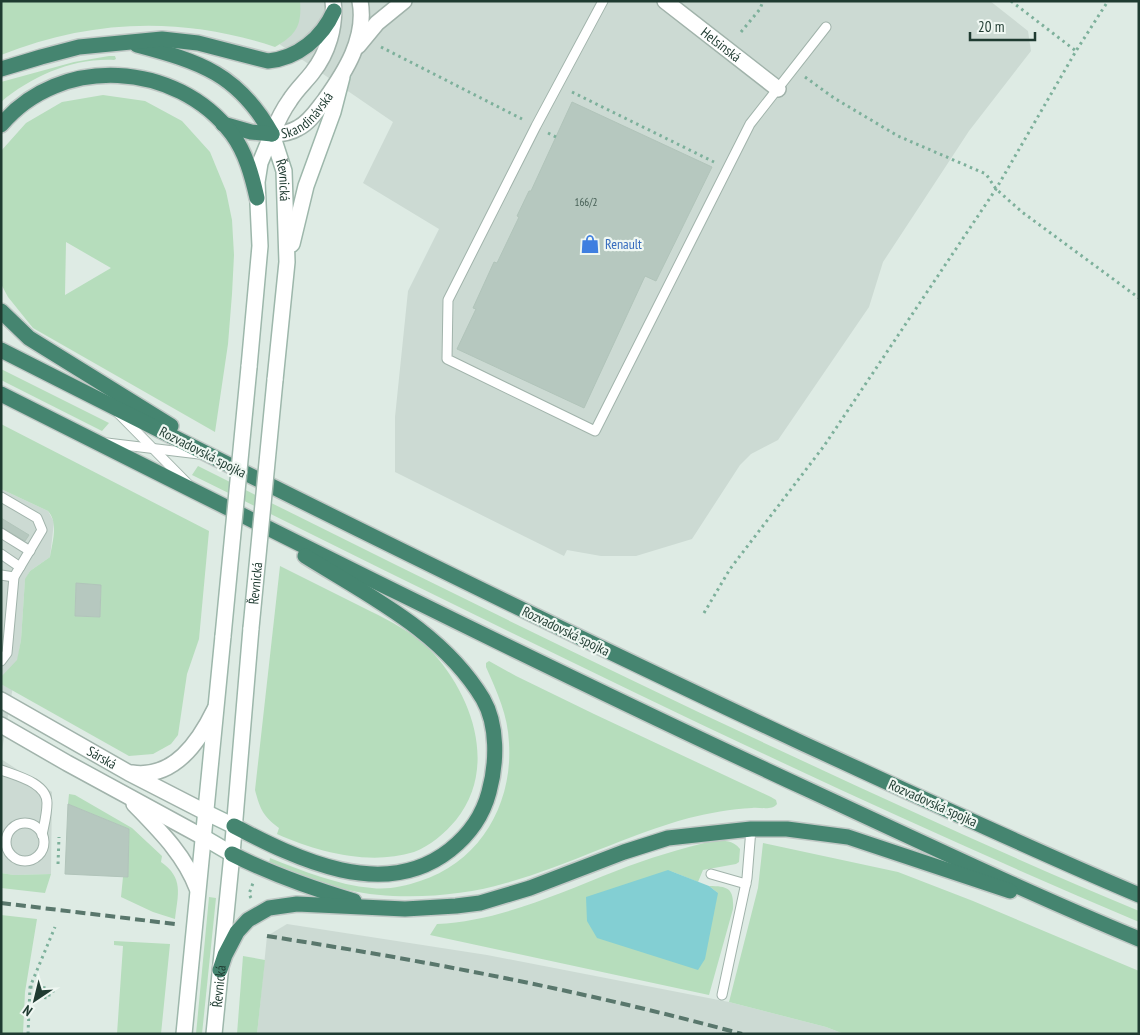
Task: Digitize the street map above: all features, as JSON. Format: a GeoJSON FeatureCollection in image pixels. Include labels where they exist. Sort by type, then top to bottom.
{"type":"FeatureCollection","features":[{"type":"Feature","properties":{"kind":"highway"},"geometry":{"type":"LineString","coordinates":[[1,70],[41,56],[78,47],[162,38],[224,49],[259,59],[277,60],[298,53],[313,42],[324,30],[333,6]]}},
{"type":"Feature","properties":{"kind":"highway"},"geometry":{"type":"LineString","coordinates":[[128,42],[177,55],[221,76],[246,96],[257,109],[272,134]]}},
{"type":"Feature","properties":{"kind":"highway"},"geometry":{"type":"LineString","coordinates":[[1,125],[28,101],[52,88],[72,81],[107,76],[142,77],[164,84],[195,100],[232,134],[243,154],[252,177],[257,198]]}},
{"type":"Feature","properties":{"kind":"highway"},"geometry":{"type":"LineString","coordinates":[[222,124],[251,132],[272,134]]}},
{"type":"Feature","properties":{"kind":"highway"},"geometry":{"type":"LineString","coordinates":[[1,312],[17,328],[43,347],[251,476]]}},
{"type":"Feature","properties":{"kind":"highway","name":"Rozvadovská spojka"},"geometry":{"type":"LineString","coordinates":[[1,350],[251,476],[677,685],[904,790],[1139,895]]}},
{"type":"Feature","properties":{"kind":"highway"},"geometry":{"type":"LineString","coordinates":[[1,394],[236,513],[659,720],[883,824],[1139,939]]}},
{"type":"Feature","properties":{"kind":"highway"},"geometry":{"type":"LineString","coordinates":[[234,826],[280,848],[348,871],[382,875],[410,870],[444,854],[470,830],[488,796],[492,782],[494,758],[494,735],[484,702],[470,679],[438,644],[407,620],[236,513]]}},
{"type":"Feature","properties":{"kind":"highway"},"geometry":{"type":"LineString","coordinates":[[220,970],[224,955],[237,932],[248,920],[269,908],[297,904],[378,908],[432,908],[480,903],[530,888],[624,852],[668,838],[751,829],[787,829],[848,837],[888,849],[1103,924]]}},
{"type":"Feature","properties":{"kind":"highway"},"geometry":{"type":"LineString","coordinates":[[232,854],[258,868],[378,908]]}},
{"type":"Feature","properties":{"kind":"main road","name":"Skandinávská"},"geometry":{"type":"LineString","coordinates":[[333,6],[332,33],[325,52],[313,72],[280,114],[272,134],[290,132],[306,122],[314,115],[342,77],[352,53],[361,21],[360,1]]}},
{"type":"Feature","properties":{"kind":"main road"},"geometry":{"type":"LineString","coordinates":[[352,53],[370,30],[404,1]]}},
{"type":"Feature","properties":{"kind":"main road","name":"Helsinská"},"geometry":{"type":"LineString","coordinates":[[665,1],[778,89]]}},
{"type":"Feature","properties":{"kind":"main road"},"geometry":{"type":"LineString","coordinates":[[287,262],[306,186],[333,112],[342,77]]}},
{"type":"Feature","properties":{"kind":"main road","name":"Řevnická"},"geometry":{"type":"LineString","coordinates":[[184,1034],[260,246],[257,182],[260,163],[272,134]]}},
{"type":"Feature","properties":{"kind":"main road","name":"Řevnická"},"geometry":{"type":"LineString","coordinates":[[214,1034],[287,262],[284,171],[272,134]]}},
{"type":"Feature","properties":{"kind":"main road","name":"Sárská"},"geometry":{"type":"LineString","coordinates":[[1,700],[129,773],[234,826]]}},
{"type":"Feature","properties":{"kind":"main road"},"geometry":{"type":"LineString","coordinates":[[129,773],[152,773],[179,760],[188,752],[203,732],[215,709]]}},
{"type":"Feature","properties":{"kind":"main road","name":"Sárská"},"geometry":{"type":"LineString","coordinates":[[1,725],[203,836],[232,854]]}},
{"type":"Feature","properties":{"kind":"main road"},"geometry":{"type":"LineString","coordinates":[[124,794],[181,856],[188,866],[197,888]]}},
{"type":"Feature","properties":{"kind":"lane"},"geometry":{"type":"LineString","coordinates":[[603,1],[536,126],[448,300],[447,359],[595,431],[750,124],[826,27]]}},
{"type":"Feature","properties":{"kind":"lane"},"geometry":{"type":"LineString","coordinates":[[110,405],[198,494]]}},
{"type":"Feature","properties":{"kind":"lane"},"geometry":{"type":"LineString","coordinates":[[95,442],[211,456]]}},
{"type":"Feature","properties":{"kind":"lane"},"geometry":{"type":"LineString","coordinates":[[1,497],[37,518],[42,530],[14,577],[7,654],[1,661]]}},
{"type":"Feature","properties":{"kind":"lane"},"geometry":{"type":"LineString","coordinates":[[1,533],[30,551]]}},
{"type":"Feature","properties":{"kind":"lane"},"geometry":{"type":"LineString","coordinates":[[1,554],[20,567]]}},
{"type":"Feature","properties":{"kind":"lane"},"geometry":{"type":"LineString","coordinates":[[1,574],[14,577]]}},
{"type":"Feature","properties":{"kind":"lane"},"geometry":{"type":"LineString","coordinates":[[1,770],[26,779],[42,789],[47,802],[40,852],[30,860],[19,859],[5,852],[7,834],[16,825],[22,823],[34,825],[42,835]]}},
{"type":"Feature","properties":{"kind":"lane"},"geometry":{"type":"LineString","coordinates":[[722,995],[746,884],[751,829]]}},
{"type":"Feature","properties":{"kind":"lane"},"geometry":{"type":"LineString","coordinates":[[711,874],[746,884]]}},
{"type":"Feature","properties":{"kind":"path"},"geometry":{"type":"LineString","coordinates":[[742,32],[760,9],[763,1]]}},
{"type":"Feature","properties":{"kind":"path"},"geometry":{"type":"LineString","coordinates":[[1011,1],[1076,51]]}},
{"type":"Feature","properties":{"kind":"path"},"geometry":{"type":"LineString","coordinates":[[704,613],[730,569],[824,446],[996,189],[1076,51],[1108,1]]}},
{"type":"Feature","properties":{"kind":"path"},"geometry":{"type":"LineString","coordinates":[[380,47],[526,122]]}},
{"type":"Feature","properties":{"kind":"path"},"geometry":{"type":"LineString","coordinates":[[794,69],[834,98],[898,136],[986,174],[996,189],[1022,212],[1139,298]]}},
{"type":"Feature","properties":{"kind":"path"},"geometry":{"type":"LineString","coordinates":[[572,92],[717,164]]}},
{"type":"Feature","properties":{"kind":"path"},"geometry":{"type":"LineString","coordinates":[[28,1034],[30,987],[55,927]]}},
{"type":"Feature","properties":{"kind":"path"},"geometry":{"type":"LineString","coordinates":[[30,987],[49,988],[49,994],[49,998],[36,997],[36,991],[58,991]]}},
{"type":"Feature","properties":{"kind":"shaded area"},"geometry":{"type":"Polygon","coordinates":[[[1,1],[990,1],[1028,31],[1031,51],[969,131],[883,262],[869,307],[778,440],[751,454],[740,465],[692,539],[636,556],[601,556],[567,550],[564,556],[395,472],[395,417],[408,291],[439,229],[363,183],[393,122],[272,39],[1,1]]]}},
{"type":"Feature","properties":{"kind":"shaded area"},"geometry":{"type":"Polygon","coordinates":[[[1,489],[48,511],[54,522],[50,557],[30,571],[25,580],[21,640],[1,756],[1,489]]]}},
{"type":"Feature","properties":{"kind":"shaded area"},"geometry":{"type":"Polygon","coordinates":[[[1,759],[52,792],[51,874],[14,875],[1,873],[1,759]]]}},
{"type":"Feature","properties":{"kind":"shaded area"},"geometry":{"type":"Polygon","coordinates":[[[287,924],[487,955],[729,1002],[826,1027],[844,1034],[257,1034],[267,936],[287,924]]]}},
{"type":"Feature","properties":{"kind":"green space"},"geometry":{"type":"Polygon","coordinates":[[[1,1],[300,1],[300,17],[293,34],[275,47],[241,37],[206,30],[172,26],[137,26],[103,28],[69,34],[1,55],[1,1]]]}},
{"type":"Feature","properties":{"kind":"green space"},"geometry":{"type":"Polygon","coordinates":[[[115,56],[116,59],[83,62],[54,70],[26,84],[1,102],[1,82],[74,62],[115,56]]]}},
{"type":"Feature","properties":{"kind":"green space"},"geometry":{"type":"Polygon","coordinates":[[[103,95],[145,101],[182,121],[210,152],[226,191],[232,220],[234,255],[228,344],[215,432],[33,328],[8,297],[1,284],[1,151],[26,123],[62,102],[103,95]],[[66,242],[65,295],[111,268],[66,242]]]}},
{"type":"Feature","properties":{"kind":"green space"},"geometry":{"type":"Polygon","coordinates":[[[1,369],[109,423],[102,431],[1,380],[1,369]]]}},
{"type":"Feature","properties":{"kind":"green space"},"geometry":{"type":"Polygon","coordinates":[[[1,424],[209,531],[199,639],[187,674],[178,735],[171,744],[153,754],[129,756],[1,684],[1,677],[17,660],[21,640],[25,579],[30,571],[50,557],[54,527],[48,511],[1,489],[1,424]],[[76,584],[75,616],[100,617],[101,585],[76,584]]]}},
{"type":"Feature","properties":{"kind":"green space"},"geometry":{"type":"Polygon","coordinates":[[[198,466],[493,613],[715,720],[964,835],[1139,911],[1139,922],[899,817],[544,649],[192,475],[198,466]]]}},
{"type":"Feature","properties":{"kind":"green space"},"geometry":{"type":"Polygon","coordinates":[[[280,566],[399,626],[418,639],[434,654],[460,692],[469,713],[475,735],[478,757],[475,779],[468,800],[456,820],[437,839],[414,852],[379,858],[344,855],[309,846],[277,834],[279,828],[269,820],[261,807],[255,790],[280,566]]]}},
{"type":"Feature","properties":{"kind":"green space"},"geometry":{"type":"Polygon","coordinates":[[[489,661],[594,714],[771,797],[776,800],[777,804],[769,808],[736,809],[689,818],[643,833],[529,876],[469,892],[427,896],[386,896],[348,890],[298,875],[269,863],[270,858],[333,881],[372,888],[384,888],[420,881],[441,872],[460,860],[476,845],[488,828],[505,788],[509,766],[507,723],[486,667],[486,663],[489,661]]]}},
{"type":"Feature","properties":{"kind":"green space"},"geometry":{"type":"Polygon","coordinates":[[[69,794],[75,795],[132,828],[162,856],[161,862],[173,874],[178,887],[175,919],[153,912],[121,897],[123,877],[128,877],[129,829],[68,804],[69,794]]]}},
{"type":"Feature","properties":{"kind":"green space"},"geometry":{"type":"Polygon","coordinates":[[[715,840],[729,841],[735,844],[740,849],[739,862],[703,870],[698,882],[668,870],[718,893],[709,886],[726,888],[731,893],[733,909],[709,995],[430,935],[437,924],[483,918],[506,912],[640,862],[715,840]]]}},
{"type":"Feature","properties":{"kind":"green space"},"geometry":{"type":"Polygon","coordinates":[[[763,843],[898,872],[973,901],[1139,971],[1139,1034],[844,1034],[826,1027],[729,1002],[758,888],[763,843]]]}},
{"type":"Feature","properties":{"kind":"green space"},"geometry":{"type":"Polygon","coordinates":[[[1,873],[14,875],[51,874],[45,893],[1,888],[1,873]]]}},
{"type":"Feature","properties":{"kind":"green space"},"geometry":{"type":"Polygon","coordinates":[[[209,897],[216,898],[202,1034],[196,1034],[209,897]]]}},
{"type":"Feature","properties":{"kind":"green space"},"geometry":{"type":"Polygon","coordinates":[[[1,915],[37,919],[25,992],[23,1034],[1,1034],[1,915]]]}},
{"type":"Feature","properties":{"kind":"green space"},"geometry":{"type":"Polygon","coordinates":[[[114,941],[170,944],[161,1034],[117,1034],[123,946],[114,945],[114,941]]]}},
{"type":"Feature","properties":{"kind":"green space"},"geometry":{"type":"Polygon","coordinates":[[[243,956],[265,960],[257,1034],[237,1034],[243,956]]]}},
{"type":"Feature","properties":{"kind":"water"},"geometry":{"type":"Polygon","coordinates":[[[668,870],[709,886],[718,893],[705,959],[698,970],[597,938],[587,921],[586,897],[668,870]]]}},
{"type":"Feature","properties":{"kind":"building","name":"Renault"},"geometry":{"type":"Polygon","coordinates":[[[572,102],[712,167],[656,281],[645,276],[584,408],[457,349],[476,309],[473,308],[494,262],[497,263],[519,217],[517,216],[529,191],[531,191],[572,102]]]}},
{"type":"Feature","properties":{"kind":"building"},"geometry":{"type":"Polygon","coordinates":[[[1,518],[29,535],[25,541],[1,527],[1,518]]]}},
{"type":"Feature","properties":{"kind":"building"},"geometry":{"type":"Polygon","coordinates":[[[76,583],[101,585],[100,617],[75,616],[76,583]]]}},
{"type":"Feature","properties":{"kind":"building"},"geometry":{"type":"Polygon","coordinates":[[[68,804],[129,829],[128,877],[65,874],[68,804]]]}},
{"type":"Feature","properties":{"kind":"railway"},"geometry":{"type":"LineString","coordinates":[[1,903],[175,924]]}},
{"type":"Feature","properties":{"kind":"railway"},"geometry":{"type":"LineString","coordinates":[[267,936],[506,978],[624,1004],[742,1034]]}},
{"type":"Feature","properties":{"kind":"place","name":"Renault"},"geometry":{"type":"Point","coordinates":[590,244]}}]}
